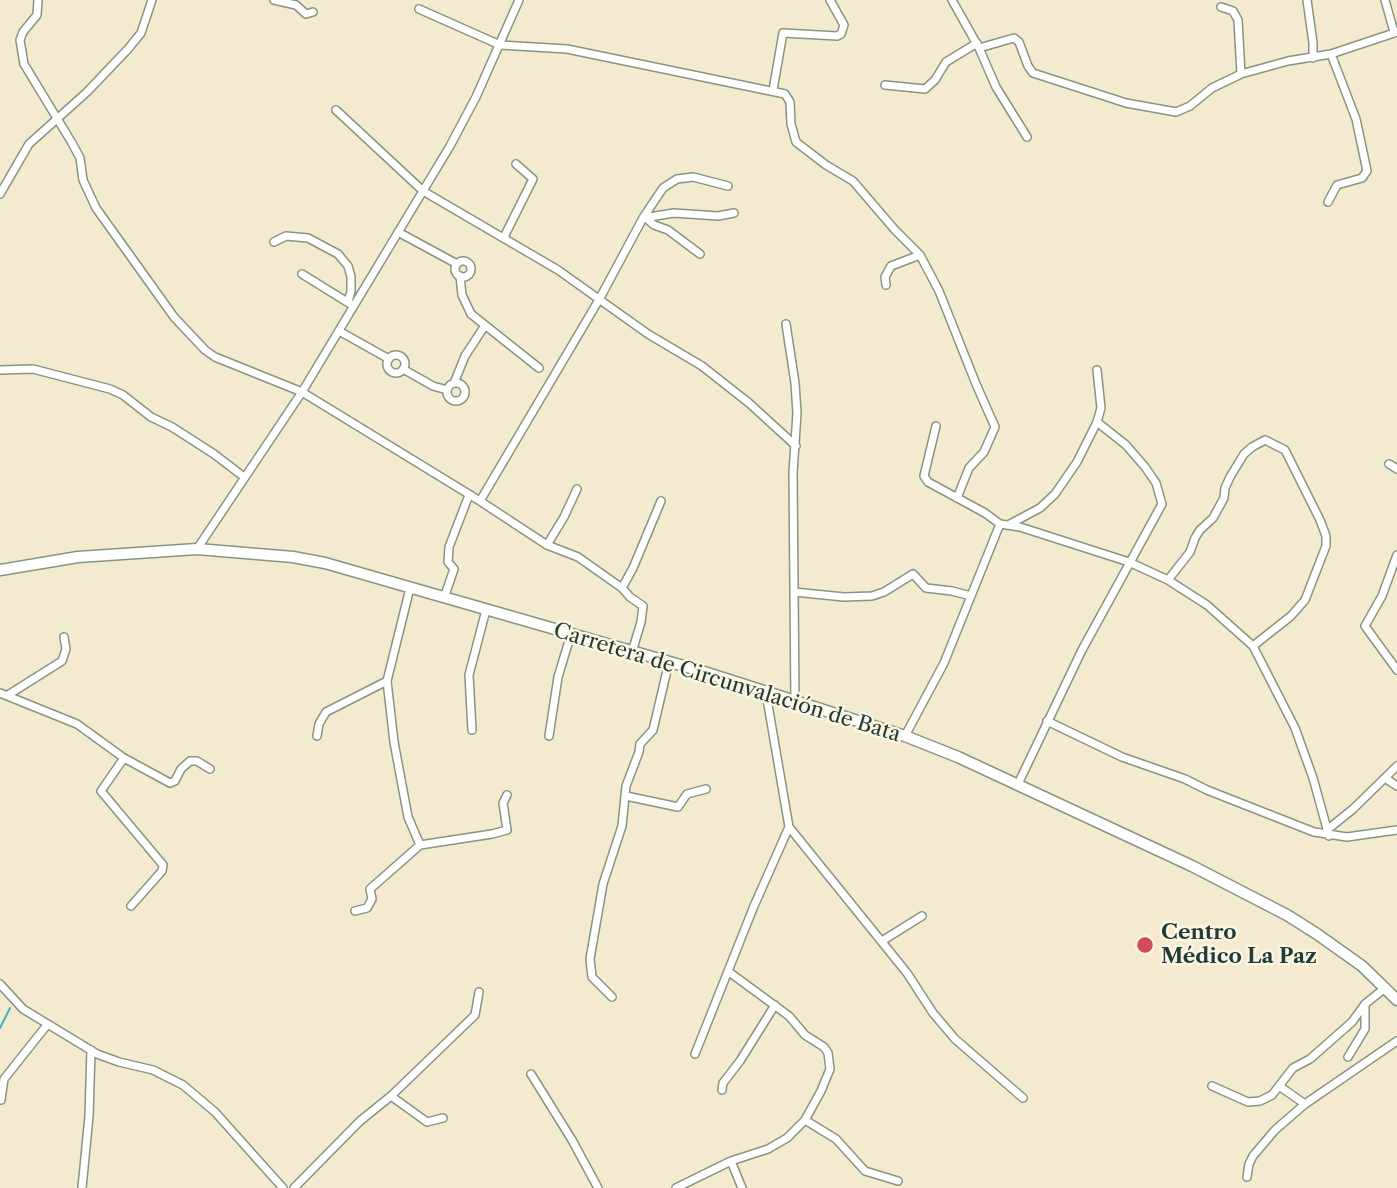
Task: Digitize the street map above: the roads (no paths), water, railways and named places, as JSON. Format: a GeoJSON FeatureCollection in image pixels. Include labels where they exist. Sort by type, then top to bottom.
{"type":"FeatureCollection","features":[{"type":"Feature","properties":{"kind":"main road","name":"Carretera de Circunvalación de Bata"},"geometry":{"type":"LineString","coordinates":[[0,570],[78,558],[197,549],[293,557],[668,662],[905,737],[958,757],[1192,866],[1287,915],[1362,966],[1397,1000]]}},
{"type":"Feature","properties":{"kind":"street"},"geometry":{"type":"LineString","coordinates":[[38,0],[37,15],[20,40],[22,55],[31,76],[80,158],[83,180],[96,208],[174,317],[215,357],[302,392],[547,545],[578,557],[622,588],[643,606],[642,622],[632,652]]}},
{"type":"Feature","properties":{"kind":"street"},"geometry":{"type":"LineString","coordinates":[[0,194],[29,144],[87,92],[141,33],[152,0]]}},
{"type":"Feature","properties":{"kind":"street"},"geometry":{"type":"LineString","coordinates":[[274,0],[296,5],[306,14],[313,12]]}},
{"type":"Feature","properties":{"kind":"street"},"geometry":{"type":"LineString","coordinates":[[197,549],[302,392],[339,331],[351,304],[450,146],[519,0]]}},
{"type":"Feature","properties":{"kind":"street"},"geometry":{"type":"LineString","coordinates":[[773,90],[783,33],[841,34],[844,25],[830,0]]}},
{"type":"Feature","properties":{"kind":"street"},"geometry":{"type":"LineString","coordinates":[[951,0],[978,46],[996,87],[1027,137]]}},
{"type":"Feature","properties":{"kind":"street"},"geometry":{"type":"LineString","coordinates":[[1307,0],[1313,58]]}},
{"type":"Feature","properties":{"kind":"street"},"geometry":{"type":"LineString","coordinates":[[885,85],[925,89],[935,80],[946,62],[978,46],[1014,38],[1019,42],[1033,73],[1126,103],[1176,112],[1212,88],[1241,74],[1331,54],[1395,32],[1385,0]]}},
{"type":"Feature","properties":{"kind":"street"},"geometry":{"type":"LineString","coordinates":[[1221,7],[1233,11],[1238,20],[1241,74]]}},
{"type":"Feature","properties":{"kind":"street"},"geometry":{"type":"LineString","coordinates":[[419,9],[499,45],[568,49],[773,90],[788,97],[796,142],[853,181],[920,255],[939,291],[975,384],[995,427],[984,452],[969,468],[957,498]]}},
{"type":"Feature","properties":{"kind":"street"},"geometry":{"type":"LineString","coordinates":[[1328,202],[1337,185],[1362,178],[1367,171],[1356,119],[1331,54]]}},
{"type":"Feature","properties":{"kind":"street"},"geometry":{"type":"LineString","coordinates":[[335,110],[423,191],[504,237],[600,298],[648,334],[702,366],[749,403],[796,446]]}},
{"type":"Feature","properties":{"kind":"street"},"geometry":{"type":"LineString","coordinates":[[504,237],[533,179],[516,164]]}},
{"type":"Feature","properties":{"kind":"street"},"geometry":{"type":"LineString","coordinates":[[480,501],[663,188],[677,179],[693,177],[728,186]]}},
{"type":"Feature","properties":{"kind":"street"},"geometry":{"type":"LineString","coordinates":[[645,218],[674,213],[718,216],[734,213]]}},
{"type":"Feature","properties":{"kind":"street"},"geometry":{"type":"LineString","coordinates":[[645,218],[674,234],[700,254]]}},
{"type":"Feature","properties":{"kind":"street"},"geometry":{"type":"LineString","coordinates":[[398,232],[457,264]]}},
{"type":"Feature","properties":{"kind":"street"},"geometry":{"type":"LineString","coordinates":[[274,242],[286,236],[300,236],[338,254],[348,266],[351,277],[351,304]]}},
{"type":"Feature","properties":{"kind":"street"},"geometry":{"type":"LineString","coordinates":[[886,285],[885,277],[891,266],[920,255]]}},
{"type":"Feature","properties":{"kind":"street"},"geometry":{"type":"LineString","coordinates":[[457,264],[467,261],[471,268],[468,275],[460,276]]}},
{"type":"Feature","properties":{"kind":"street"},"geometry":{"type":"LineString","coordinates":[[457,264],[456,271],[460,276],[466,307],[484,327],[539,368]]}},
{"type":"Feature","properties":{"kind":"street"},"geometry":{"type":"LineString","coordinates":[[302,274],[351,304]]}},
{"type":"Feature","properties":{"kind":"street"},"geometry":{"type":"LineString","coordinates":[[786,324],[795,383],[796,446],[793,473],[796,703]]}},
{"type":"Feature","properties":{"kind":"street"},"geometry":{"type":"LineString","coordinates":[[447,390],[454,383],[465,356],[484,327]]}},
{"type":"Feature","properties":{"kind":"street"},"geometry":{"type":"LineString","coordinates":[[339,331],[389,359]]}},
{"type":"Feature","properties":{"kind":"street"},"geometry":{"type":"LineString","coordinates":[[400,356],[404,361],[403,369],[396,373],[391,372],[387,365],[389,359],[400,356]]}},
{"type":"Feature","properties":{"kind":"street"},"geometry":{"type":"LineString","coordinates":[[0,370],[33,369],[110,389],[150,417],[172,427],[214,454],[244,477]]}},
{"type":"Feature","properties":{"kind":"street"},"geometry":{"type":"LineString","coordinates":[[403,369],[433,386],[447,390]]}},
{"type":"Feature","properties":{"kind":"street"},"geometry":{"type":"LineString","coordinates":[[905,737],[944,663],[1003,525],[1029,516],[1055,494],[1077,462],[1101,408],[1097,370]]}},
{"type":"Feature","properties":{"kind":"street"},"geometry":{"type":"LineString","coordinates":[[447,390],[452,400],[461,399],[465,394],[464,388],[454,383]]}},
{"type":"Feature","properties":{"kind":"street"},"geometry":{"type":"LineString","coordinates":[[1018,785],[1047,720],[1162,504],[1156,482],[1145,467],[1126,445],[1097,422]]}},
{"type":"Feature","properties":{"kind":"street"},"geometry":{"type":"LineString","coordinates":[[936,426],[924,479],[1003,525],[1031,531],[1129,562],[1168,580],[1208,605],[1253,646],[1295,728],[1313,778],[1328,833]]}},
{"type":"Feature","properties":{"kind":"street"},"geometry":{"type":"LineString","coordinates":[[1168,580],[1190,552],[1200,530],[1213,518],[1224,498],[1230,477],[1244,454],[1265,440],[1285,450],[1320,520],[1326,536],[1326,546],[1305,600],[1291,616],[1253,646]]}},
{"type":"Feature","properties":{"kind":"street"},"geometry":{"type":"LineString","coordinates":[[1389,464],[1397,470]]}},
{"type":"Feature","properties":{"kind":"street"},"geometry":{"type":"LineString","coordinates":[[547,545],[577,489]]}},
{"type":"Feature","properties":{"kind":"street"},"geometry":{"type":"LineString","coordinates":[[444,598],[454,569],[449,562],[449,547],[468,495]]}},
{"type":"Feature","properties":{"kind":"street"},"geometry":{"type":"LineString","coordinates":[[622,588],[661,501]]}},
{"type":"Feature","properties":{"kind":"street"},"geometry":{"type":"LineString","coordinates":[[1397,555],[1382,596],[1365,626],[1397,670]]}},
{"type":"Feature","properties":{"kind":"street"},"geometry":{"type":"LineString","coordinates":[[794,592],[844,597],[872,596],[884,592],[913,574],[926,587],[971,596]]}},
{"type":"Feature","properties":{"kind":"street"},"geometry":{"type":"LineString","coordinates":[[410,588],[387,681],[394,742],[408,817],[420,845]]}},
{"type":"Feature","properties":{"kind":"street"},"geometry":{"type":"LineString","coordinates":[[472,730],[470,666],[486,610]]}},
{"type":"Feature","properties":{"kind":"street"},"geometry":{"type":"LineString","coordinates":[[549,736],[558,677],[571,634]]}},
{"type":"Feature","properties":{"kind":"street"},"geometry":{"type":"LineString","coordinates":[[4,694],[62,661],[66,649],[64,637]]}},
{"type":"Feature","properties":{"kind":"street"},"geometry":{"type":"LineString","coordinates":[[612,997],[592,977],[590,960],[603,884],[622,826],[626,786],[640,744],[653,730],[668,662]]}},
{"type":"Feature","properties":{"kind":"street"},"geometry":{"type":"LineString","coordinates":[[317,736],[319,724],[326,712],[387,681]]}},
{"type":"Feature","properties":{"kind":"street"},"geometry":{"type":"LineString","coordinates":[[766,693],[789,827],[907,973],[933,1013],[955,1039],[1023,1098]]}},
{"type":"Feature","properties":{"kind":"street"},"geometry":{"type":"LineString","coordinates":[[4,694],[77,724],[124,758],[170,783],[173,783],[181,768],[190,761],[197,761],[210,769]]}},
{"type":"Feature","properties":{"kind":"street"},"geometry":{"type":"LineString","coordinates":[[1047,720],[1122,757],[1185,779],[1314,832],[1347,837],[1397,830]]}},
{"type":"Feature","properties":{"kind":"street"},"geometry":{"type":"LineString","coordinates":[[124,758],[102,791],[163,865],[162,871],[131,906]]}},
{"type":"Feature","properties":{"kind":"street"},"geometry":{"type":"LineString","coordinates":[[1328,833],[1397,766]]}},
{"type":"Feature","properties":{"kind":"street"},"geometry":{"type":"LineString","coordinates":[[1385,778],[1397,786]]}},
{"type":"Feature","properties":{"kind":"street"},"geometry":{"type":"LineString","coordinates":[[626,796],[678,807],[687,793],[706,789]]}},
{"type":"Feature","properties":{"kind":"street"},"geometry":{"type":"LineString","coordinates":[[355,911],[367,908],[372,899],[370,888],[420,845],[507,830],[503,803],[507,795]]}},
{"type":"Feature","properties":{"kind":"street"},"geometry":{"type":"LineString","coordinates":[[695,1054],[754,906],[789,827]]}},
{"type":"Feature","properties":{"kind":"street"},"geometry":{"type":"LineString","coordinates":[[882,942],[922,916]]}},
{"type":"Feature","properties":{"kind":"street"},"geometry":{"type":"LineString","coordinates":[[676,1188],[731,1161],[778,1144],[796,1131],[821,1091],[830,1069],[830,1059],[824,1047],[805,1035],[793,1019],[729,972]]}},
{"type":"Feature","properties":{"kind":"street"},"geometry":{"type":"LineString","coordinates":[[0,984],[23,1009],[91,1050],[119,1062],[153,1070],[184,1085],[215,1112],[284,1188]]}},
{"type":"Feature","properties":{"kind":"street"},"geometry":{"type":"LineString","coordinates":[[1212,1086],[1248,1102],[1260,1101],[1272,1095],[1293,1068],[1310,1059],[1352,1022],[1365,1004],[1385,988]]}},
{"type":"Feature","properties":{"kind":"street"},"geometry":{"type":"LineString","coordinates":[[294,1188],[360,1121],[391,1096],[475,1015],[479,992]]}},
{"type":"Feature","properties":{"kind":"street"},"geometry":{"type":"LineString","coordinates":[[1348,1057],[1365,1029],[1365,1004]]}},
{"type":"Feature","properties":{"kind":"street"},"geometry":{"type":"LineString","coordinates":[[722,1090],[723,1083],[775,1005]]}},
{"type":"Feature","properties":{"kind":"street"},"geometry":{"type":"LineString","coordinates":[[1,1100],[4,1079],[47,1024]]}},
{"type":"Feature","properties":{"kind":"street"},"geometry":{"type":"LineString","coordinates":[[1247,1177],[1249,1164],[1258,1147],[1305,1104],[1397,1041]]}},
{"type":"Feature","properties":{"kind":"street"},"geometry":{"type":"LineString","coordinates":[[82,1188],[89,1116],[91,1050]]}},
{"type":"Feature","properties":{"kind":"street"},"geometry":{"type":"LineString","coordinates":[[531,1074],[598,1188]]}},
{"type":"Feature","properties":{"kind":"street"},"geometry":{"type":"LineString","coordinates":[[1279,1086],[1305,1104]]}},
{"type":"Feature","properties":{"kind":"street"},"geometry":{"type":"LineString","coordinates":[[391,1096],[427,1122],[443,1118]]}},
{"type":"Feature","properties":{"kind":"street"},"geometry":{"type":"LineString","coordinates":[[805,1120],[835,1139],[865,1171],[898,1181]]}},
{"type":"Feature","properties":{"kind":"street"},"geometry":{"type":"LineString","coordinates":[[731,1161],[742,1188]]}},
{"type":"Feature","properties":{"kind":"waterway"},"geometry":{"type":"LineString","coordinates":[[0,1028],[10,1008]]}},
{"type":"Feature","properties":{"kind":"place","name":"Centro Médico La Paz"},"geometry":{"type":"Point","coordinates":[1145,945]}}]}
